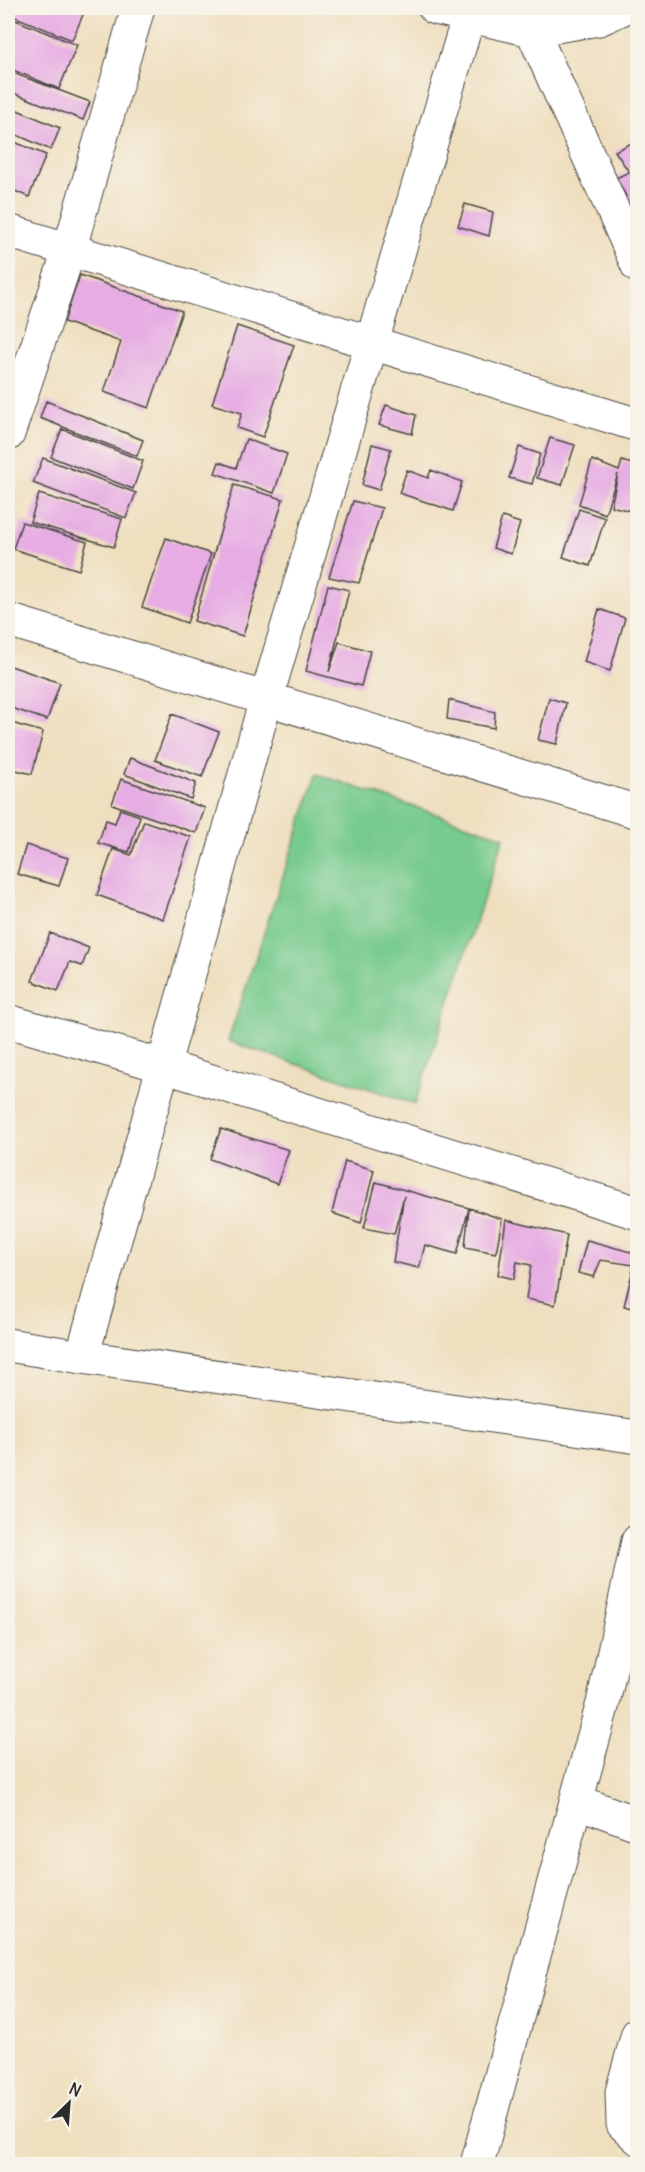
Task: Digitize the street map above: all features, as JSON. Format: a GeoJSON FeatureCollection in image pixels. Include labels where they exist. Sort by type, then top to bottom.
{"type":"FeatureCollection","features":[{"type":"Feature","properties":{"kind":"street"},"geometry":{"type":"LineString","coordinates":[[8,434],[69,251],[138,8]]}},
{"type":"Feature","properties":{"kind":"street"},"geometry":{"type":"LineString","coordinates":[[435,8],[470,12],[532,30],[598,19],[623,8]]}},
{"type":"Feature","properties":{"kind":"street"},"geometry":{"type":"LineString","coordinates":[[82,1358],[266,699],[470,12]]}},
{"type":"Feature","properties":{"kind":"street"},"geometry":{"type":"LineString","coordinates":[[532,30],[638,266]]}},
{"type":"Feature","properties":{"kind":"street"},"geometry":{"type":"LineString","coordinates":[[8,231],[638,424]]}},
{"type":"Feature","properties":{"kind":"street"},"geometry":{"type":"LineString","coordinates":[[8,620],[638,812]]}},
{"type":"Feature","properties":{"kind":"street"},"geometry":{"type":"LineString","coordinates":[[8,1021],[164,1066],[638,1213]]}},
{"type":"Feature","properties":{"kind":"street"},"geometry":{"type":"LineString","coordinates":[[8,1345],[82,1358],[638,1437]]}},
{"type":"Feature","properties":{"kind":"street"},"geometry":{"type":"LineString","coordinates":[[477,2164],[603,1703],[638,1541]]}},
{"type":"Feature","properties":{"kind":"street"},"geometry":{"type":"LineString","coordinates":[[576,1801],[638,1824]]}},
{"type":"Feature","properties":{"kind":"street"},"geometry":{"type":"LineString","coordinates":[[638,2034],[622,2092],[623,2124],[638,2138]]}},
{"type":"Feature","properties":{"kind":"green space"},"geometry":{"type":"Polygon","coordinates":[[[317,774],[504,837],[415,1104],[228,1041],[317,774]]]}},
{"type":"Feature","properties":{"kind":"building"},"geometry":{"type":"Polygon","coordinates":[[[8,8],[86,8],[72,40],[8,14],[8,8]]]}},
{"type":"Feature","properties":{"kind":"building"},"geometry":{"type":"Polygon","coordinates":[[[8,17],[77,45],[59,89],[8,68],[8,17]]]}},
{"type":"Feature","properties":{"kind":"building"},"geometry":{"type":"Polygon","coordinates":[[[8,71],[90,102],[83,120],[8,91],[8,71]]]}},
{"type":"Feature","properties":{"kind":"building"},"geometry":{"type":"Polygon","coordinates":[[[8,106],[60,128],[51,150],[8,131],[8,106]]]}},
{"type":"Feature","properties":{"kind":"building"},"geometry":{"type":"Polygon","coordinates":[[[638,140],[638,237],[622,199],[626,196],[616,178],[629,172],[615,151],[638,140]]]}},
{"type":"Feature","properties":{"kind":"building"},"geometry":{"type":"Polygon","coordinates":[[[12,141],[46,155],[29,197],[8,188],[8,153],[12,141]]]}},
{"type":"Feature","properties":{"kind":"building"},"geometry":{"type":"Polygon","coordinates":[[[465,204],[493,212],[489,236],[458,226],[465,204]]]}},
{"type":"Feature","properties":{"kind":"building"},"geometry":{"type":"Polygon","coordinates":[[[80,275],[182,311],[149,408],[104,392],[121,342],[64,322],[80,275]]]}},
{"type":"Feature","properties":{"kind":"building"},"geometry":{"type":"Polygon","coordinates":[[[237,326],[294,345],[263,437],[237,428],[242,413],[212,404],[237,326]]]}},
{"type":"Feature","properties":{"kind":"building"},"geometry":{"type":"Polygon","coordinates":[[[46,401],[143,440],[137,456],[40,418],[46,401]]]}},
{"type":"Feature","properties":{"kind":"building"},"geometry":{"type":"Polygon","coordinates":[[[386,405],[416,415],[412,434],[379,425],[386,405]]]}},
{"type":"Feature","properties":{"kind":"building"},"geometry":{"type":"Polygon","coordinates":[[[62,429],[143,461],[133,489],[51,457],[62,429]]]}},
{"type":"Feature","properties":{"kind":"building"},"geometry":{"type":"Polygon","coordinates":[[[550,438],[575,445],[562,485],[537,478],[550,438]]]}},
{"type":"Feature","properties":{"kind":"building"},"geometry":{"type":"Polygon","coordinates":[[[246,439],[287,454],[274,493],[215,473],[219,462],[236,468],[246,439]]]}},
{"type":"Feature","properties":{"kind":"building"},"geometry":{"type":"Polygon","coordinates":[[[372,444],[391,449],[379,490],[362,485],[372,444]]]}},
{"type":"Feature","properties":{"kind":"building"},"geometry":{"type":"Polygon","coordinates":[[[519,447],[540,454],[532,484],[509,478],[519,447]]]}},
{"type":"Feature","properties":{"kind":"building"},"geometry":{"type":"Polygon","coordinates":[[[43,458],[136,493],[126,518],[33,483],[43,458]]]}},
{"type":"Feature","properties":{"kind":"building"},"geometry":{"type":"Polygon","coordinates":[[[592,460],[619,471],[622,461],[638,466],[638,513],[611,506],[618,474],[605,514],[579,504],[592,460]]]}},
{"type":"Feature","properties":{"kind":"building"},"geometry":{"type":"Polygon","coordinates":[[[407,470],[428,478],[431,470],[462,482],[453,511],[399,493],[407,470]]]}},
{"type":"Feature","properties":{"kind":"building"},"geometry":{"type":"Polygon","coordinates":[[[234,485],[283,499],[243,636],[194,621],[234,485]]]}},
{"type":"Feature","properties":{"kind":"building"},"geometry":{"type":"Polygon","coordinates":[[[39,494],[122,519],[114,547],[30,522],[39,494]]]}},
{"type":"Feature","properties":{"kind":"building"},"geometry":{"type":"Polygon","coordinates":[[[353,501],[382,508],[359,583],[329,577],[353,501]]]}},
{"type":"Feature","properties":{"kind":"building"},"geometry":{"type":"Polygon","coordinates":[[[579,509],[605,518],[590,566],[563,557],[579,509]]]}},
{"type":"Feature","properties":{"kind":"building"},"geometry":{"type":"Polygon","coordinates":[[[502,517],[520,523],[511,554],[493,548],[502,517]]]}},
{"type":"Feature","properties":{"kind":"building"},"geometry":{"type":"Polygon","coordinates":[[[22,522],[87,542],[79,570],[13,549],[22,522]]]}},
{"type":"Feature","properties":{"kind":"building"},"geometry":{"type":"Polygon","coordinates":[[[166,538],[211,554],[187,623],[142,607],[166,538]]]}},
{"type":"Feature","properties":{"kind":"building"},"geometry":{"type":"Polygon","coordinates":[[[328,585],[349,590],[329,672],[339,642],[370,651],[361,686],[306,671],[328,585]]]}},
{"type":"Feature","properties":{"kind":"building"},"geometry":{"type":"Polygon","coordinates":[[[599,609],[625,618],[610,671],[584,662],[599,609]]]}},
{"type":"Feature","properties":{"kind":"building"},"geometry":{"type":"Polygon","coordinates":[[[8,665],[60,683],[47,720],[8,707],[8,665]]]}},
{"type":"Feature","properties":{"kind":"building"},"geometry":{"type":"Polygon","coordinates":[[[549,698],[566,703],[557,744],[538,740],[549,698]]]}},
{"type":"Feature","properties":{"kind":"building"},"geometry":{"type":"Polygon","coordinates":[[[449,700],[495,712],[494,728],[447,719],[449,700]]]}},
{"type":"Feature","properties":{"kind":"building"},"geometry":{"type":"Polygon","coordinates":[[[172,714],[219,732],[202,777],[155,760],[172,714]]]}},
{"type":"Feature","properties":{"kind":"building"},"geometry":{"type":"Polygon","coordinates":[[[8,722],[43,732],[32,774],[8,768],[8,722]]]}},
{"type":"Feature","properties":{"kind":"building"},"geometry":{"type":"Polygon","coordinates":[[[130,758],[196,783],[191,799],[124,774],[130,758]]]}},
{"type":"Feature","properties":{"kind":"building"},"geometry":{"type":"Polygon","coordinates":[[[121,779],[205,808],[196,833],[112,804],[121,779]]]}},
{"type":"Feature","properties":{"kind":"building"},"geometry":{"type":"Polygon","coordinates":[[[120,809],[140,816],[129,852],[98,843],[106,820],[115,823],[120,809]]]}},
{"type":"Feature","properties":{"kind":"building"},"geometry":{"type":"Polygon","coordinates":[[[144,821],[191,837],[163,919],[97,895],[113,849],[131,855],[144,821]]]}},
{"type":"Feature","properties":{"kind":"building"},"geometry":{"type":"Polygon","coordinates":[[[26,845],[68,858],[59,886],[17,874],[26,845]]]}},
{"type":"Feature","properties":{"kind":"building"},"geometry":{"type":"Polygon","coordinates":[[[50,933],[89,948],[82,966],[70,962],[58,991],[32,981],[50,933]]]}},
{"type":"Feature","properties":{"kind":"building"},"geometry":{"type":"Polygon","coordinates":[[[221,1129],[289,1150],[277,1184],[210,1159],[221,1129]]]}},
{"type":"Feature","properties":{"kind":"building"},"geometry":{"type":"Polygon","coordinates":[[[345,1161],[374,1170],[361,1223],[332,1213],[345,1161]]]}},
{"type":"Feature","properties":{"kind":"building"},"geometry":{"type":"Polygon","coordinates":[[[376,1182],[469,1208],[457,1254],[425,1245],[419,1268],[393,1262],[404,1196],[394,1234],[364,1228],[376,1182]]]}},
{"type":"Feature","properties":{"kind":"building"},"geometry":{"type":"Polygon","coordinates":[[[469,1208],[502,1219],[496,1253],[465,1247],[469,1208]]]}},
{"type":"Feature","properties":{"kind":"building"},"geometry":{"type":"Polygon","coordinates":[[[506,1220],[567,1235],[555,1305],[526,1299],[531,1265],[517,1262],[514,1279],[498,1275],[506,1220]]]}},
{"type":"Feature","properties":{"kind":"building"},"geometry":{"type":"Polygon","coordinates":[[[587,1240],[638,1254],[638,1310],[624,1306],[634,1265],[601,1260],[594,1277],[578,1273],[587,1240]]]}}]}
